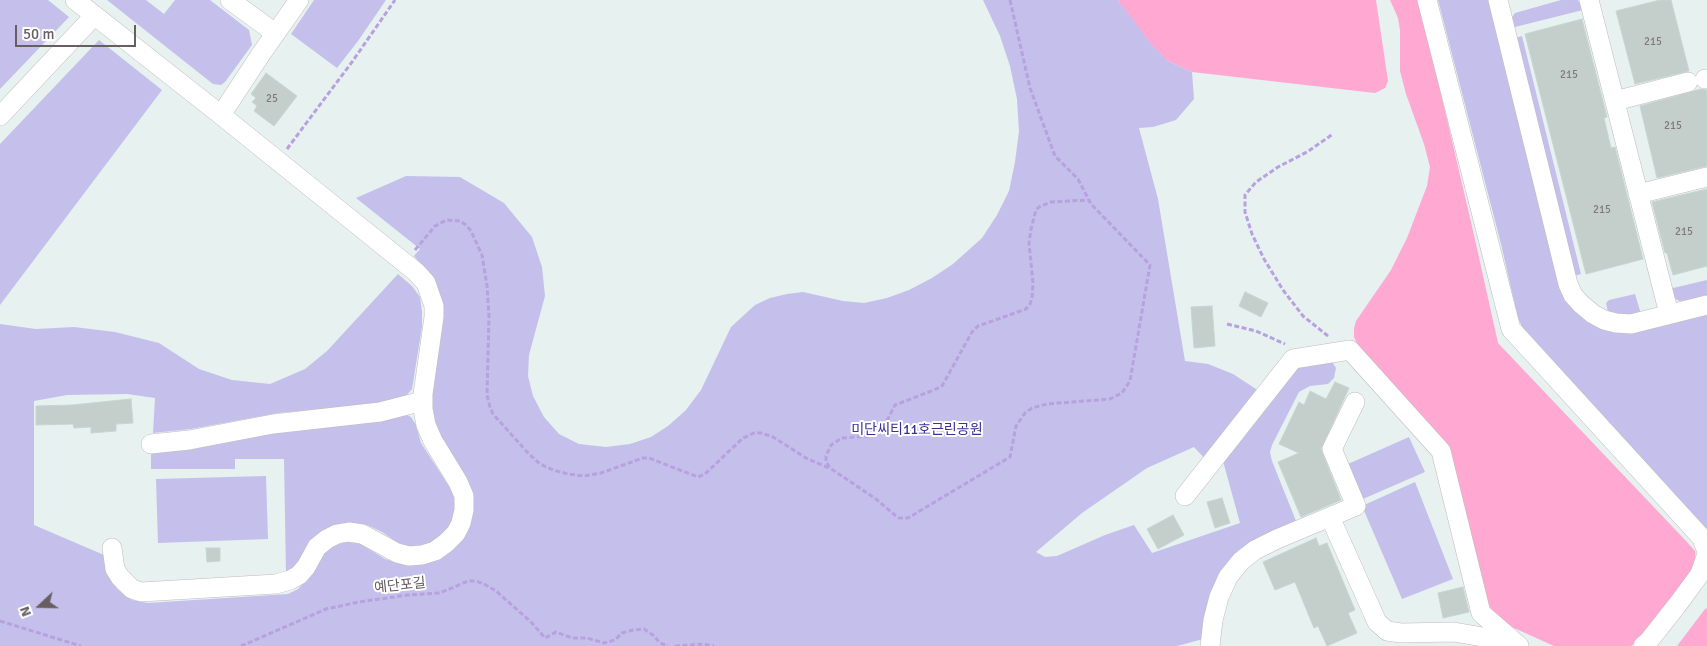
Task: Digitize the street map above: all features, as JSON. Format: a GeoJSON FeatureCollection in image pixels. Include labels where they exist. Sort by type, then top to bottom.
{"type":"FeatureCollection","features":[{"type":"Feature","properties":{"kind":"street"},"geometry":{"type":"LineString","coordinates":[[75,0],[416,272],[426,283],[434,306],[423,402],[426,425],[464,496],[464,510],[456,533],[435,550],[422,555],[409,556],[397,553],[362,534],[349,532],[337,534],[326,539],[317,547],[306,568],[299,575],[283,582],[148,592],[132,589],[125,584],[115,569],[112,548]]}},
{"type":"Feature","properties":{"kind":"street"},"geometry":{"type":"LineString","coordinates":[[230,0],[275,33]]}},
{"type":"Feature","properties":{"kind":"street"},"geometry":{"type":"LineString","coordinates":[[221,115],[299,0]]}},
{"type":"Feature","properties":{"kind":"street"},"geometry":{"type":"LineString","coordinates":[[1427,0],[1512,329],[1702,538],[1707,553],[1700,574],[1643,646]]}},
{"type":"Feature","properties":{"kind":"street"},"geometry":{"type":"LineString","coordinates":[[1589,0],[1669,314]]}},
{"type":"Feature","properties":{"kind":"street"},"geometry":{"type":"LineString","coordinates":[[1502,1],[1568,284],[1573,295],[1593,314],[1604,320],[1616,323],[1630,324],[1707,305]]}},
{"type":"Feature","properties":{"kind":"street"},"geometry":{"type":"LineString","coordinates":[[0,116],[94,16]]}},
{"type":"Feature","properties":{"kind":"street"},"geometry":{"type":"LineString","coordinates":[[1615,101],[1700,80]]}},
{"type":"Feature","properties":{"kind":"street"},"geometry":{"type":"LineString","coordinates":[[1638,194],[1707,176]]}},
{"type":"Feature","properties":{"kind":"street"},"geometry":{"type":"LineString","coordinates":[[1185,496],[1293,359],[1350,350],[1441,452],[1480,614],[1519,646]]}},
{"type":"Feature","properties":{"kind":"street"},"geometry":{"type":"LineString","coordinates":[[152,444],[189,440],[273,424],[380,412],[423,402]]}},
{"type":"Feature","properties":{"kind":"street"},"geometry":{"type":"LineString","coordinates":[[1210,646],[1213,620],[1220,597],[1228,577],[1241,561],[1255,550],[1277,539],[1356,506],[1332,449],[1355,402]]}},
{"type":"Feature","properties":{"kind":"street"},"geometry":{"type":"LineString","coordinates":[[1330,517],[1377,622],[1387,631],[1401,633],[1454,632],[1483,637],[1510,646]]}},
{"type":"Feature","properties":{"kind":"path"},"geometry":{"type":"LineString","coordinates":[[286,150],[352,62],[395,0]]}},
{"type":"Feature","properties":{"kind":"path"},"geometry":{"type":"LineString","coordinates":[[412,253],[440,222],[447,220],[460,221],[472,231],[482,255],[487,286],[489,317],[487,395],[490,408],[493,414],[528,453],[547,467],[568,474],[584,476],[601,473],[643,458],[649,458],[698,477],[705,474],[743,438],[754,433],[761,433],[830,468],[876,499],[899,518],[908,518],[1010,457],[1016,426],[1025,413],[1032,408],[1047,404],[1110,400],[1127,388],[1132,374],[1150,265],[1088,200],[1078,179],[1055,156],[1030,88],[1010,0]]}},
{"type":"Feature","properties":{"kind":"path"},"geometry":{"type":"LineString","coordinates":[[1333,134],[1307,152],[1278,167],[1256,182],[1245,195],[1245,212],[1252,234],[1264,259],[1283,290],[1303,316],[1330,338],[1350,350]]}},
{"type":"Feature","properties":{"kind":"path"},"geometry":{"type":"LineString","coordinates":[[830,468],[826,462],[826,456],[831,445],[842,438],[870,436],[881,432],[895,405],[942,386],[972,332],[978,326],[1026,309],[1032,298],[1033,283],[1030,242],[1036,210],[1052,202],[1088,200]]}},
{"type":"Feature","properties":{"kind":"path"},"geometry":{"type":"LineString","coordinates":[[1227,324],[1256,331],[1288,345]]}},
{"type":"Feature","properties":{"kind":"path"},"geometry":{"type":"LineString","coordinates":[[816,462],[826,456]]}},
{"type":"Feature","properties":{"kind":"path","name":"예단포길"},"geometry":{"type":"LineString","coordinates":[[241,646],[326,609],[408,595],[440,593],[468,581],[476,581],[496,591],[545,638],[556,632],[572,638],[587,638],[604,643],[615,640],[622,633],[644,629],[660,643],[668,646]]}},
{"type":"Feature","properties":{"kind":"path"},"geometry":{"type":"LineString","coordinates":[[0,621],[81,646]]}},
{"type":"Feature","properties":{"kind":"path"},"geometry":{"type":"LineString","coordinates":[[675,646],[704,644],[714,646]]}},
{"type":"Feature","properties":{"kind":"green space"},"geometry":{"type":"Polygon","coordinates":[[[0,0],[48,0],[69,17],[0,89],[0,0]]]}},
{"type":"Feature","properties":{"kind":"green space"},"geometry":{"type":"Polygon","coordinates":[[[107,0],[146,0],[164,14],[175,0],[210,0],[249,30],[252,45],[225,82],[221,85],[213,84],[107,0]]]}},
{"type":"Feature","properties":{"kind":"green space"},"geometry":{"type":"Polygon","coordinates":[[[314,0],[386,0],[337,68],[291,34],[314,0]]]}},
{"type":"Feature","properties":{"kind":"green space","name":"미단씨티11호근린공원"},"geometry":{"type":"Polygon","coordinates":[[[983,0],[1118,0],[1168,61],[1192,72],[1194,99],[1176,120],[1153,127],[1139,128],[1158,199],[1185,361],[1208,364],[1233,374],[1259,391],[1206,460],[1194,447],[1147,468],[1082,513],[1036,552],[1045,557],[1057,556],[1105,535],[1134,525],[1152,553],[1240,523],[1223,461],[1296,365],[1331,360],[1336,368],[1334,378],[1328,384],[1310,386],[1299,392],[1270,452],[1296,521],[1295,526],[1234,556],[1225,566],[1214,586],[1203,639],[1177,646],[0,646],[0,324],[36,329],[74,327],[115,332],[159,343],[199,369],[232,380],[270,384],[305,369],[327,351],[398,274],[412,286],[420,297],[422,312],[422,327],[412,389],[406,396],[389,403],[278,413],[191,429],[153,433],[155,398],[127,394],[67,395],[34,401],[34,525],[104,555],[117,589],[132,600],[148,603],[288,594],[298,589],[310,576],[325,552],[333,545],[347,542],[359,543],[385,559],[399,563],[415,565],[432,561],[446,555],[457,546],[468,529],[429,410],[443,317],[433,279],[414,256],[420,249],[356,198],[406,176],[460,177],[504,203],[532,237],[542,267],[545,296],[529,355],[528,376],[533,396],[544,417],[559,434],[579,444],[606,447],[630,444],[651,437],[668,426],[686,410],[701,390],[731,327],[755,305],[770,298],[803,292],[843,301],[864,303],[887,298],[909,290],[932,278],[953,264],[982,238],[997,215],[1009,191],[1019,131],[1017,99],[1010,66],[1000,36],[983,0]]]}},
{"type":"Feature","properties":{"kind":"green space"},"geometry":{"type":"Polygon","coordinates":[[[1438,0],[1489,0],[1560,289],[1568,304],[1578,314],[1592,323],[1707,314],[1707,529],[1534,345],[1524,331],[1518,318],[1501,244],[1438,0]]]}},
{"type":"Feature","properties":{"kind":"green space"},"geometry":{"type":"Polygon","coordinates":[[[1561,0],[1578,0],[1583,10],[1511,28],[1510,20],[1515,13],[1561,0]]]}},
{"type":"Feature","properties":{"kind":"green space"},"geometry":{"type":"Polygon","coordinates":[[[1522,36],[1581,274],[1571,277],[1512,39],[1522,36]]]}},
{"type":"Feature","properties":{"kind":"green space"},"geometry":{"type":"Polygon","coordinates":[[[99,40],[162,90],[0,305],[0,144],[99,40]]]}},
{"type":"Feature","properties":{"kind":"green space"},"geometry":{"type":"Polygon","coordinates":[[[1707,280],[1707,295],[1689,300],[1679,301],[1673,297],[1669,289],[1707,280]]]}},
{"type":"Feature","properties":{"kind":"green space"},"geometry":{"type":"Polygon","coordinates":[[[1635,294],[1641,314],[1630,318],[1608,312],[1606,303],[1609,300],[1635,294]]]}},
{"type":"Feature","properties":{"kind":"green space"},"geometry":{"type":"Polygon","coordinates":[[[405,414],[411,417],[416,425],[421,443],[454,494],[454,521],[447,532],[437,541],[424,547],[411,547],[398,543],[367,525],[352,523],[337,525],[294,570],[286,574],[284,459],[235,459],[235,469],[151,469],[151,452],[189,450],[248,437],[405,414]]]}},
{"type":"Feature","properties":{"kind":"green space"},"geometry":{"type":"Polygon","coordinates":[[[1409,437],[1425,472],[1363,499],[1348,464],[1409,437]]]}},
{"type":"Feature","properties":{"kind":"green space"},"geometry":{"type":"Polygon","coordinates":[[[266,476],[268,539],[158,543],[156,479],[266,476]]]}},
{"type":"Feature","properties":{"kind":"green space"},"geometry":{"type":"Polygon","coordinates":[[[1415,482],[1453,579],[1402,599],[1362,506],[1415,482]]]}},
{"type":"Feature","properties":{"kind":"shaded area"},"geometry":{"type":"Polygon","coordinates":[[[1118,0],[1376,0],[1388,81],[1385,88],[1375,93],[1192,72],[1168,61],[1151,44],[1118,0]]]}},
{"type":"Feature","properties":{"kind":"shaded area"},"geometry":{"type":"Polygon","coordinates":[[[1390,0],[1419,0],[1498,343],[1695,551],[1696,564],[1643,636],[1631,646],[1554,646],[1514,628],[1500,619],[1486,601],[1445,445],[1359,347],[1354,337],[1356,321],[1391,270],[1407,238],[1427,186],[1430,167],[1400,71],[1400,30],[1398,18],[1390,0]]]}},
{"type":"Feature","properties":{"kind":"shaded area"},"geometry":{"type":"Polygon","coordinates":[[[1707,608],[1707,646],[1677,646],[1705,609],[1707,608]]]}},
{"type":"Feature","properties":{"kind":"building"},"geometry":{"type":"Polygon","coordinates":[[[1660,0],[1671,0],[1689,71],[1635,84],[1616,11],[1660,0]]]}},
{"type":"Feature","properties":{"kind":"building"},"geometry":{"type":"Polygon","coordinates":[[[1582,19],[1607,117],[1604,118],[1611,148],[1615,147],[1643,259],[1586,274],[1525,34],[1582,19]]]}},
{"type":"Feature","properties":{"kind":"building"},"geometry":{"type":"Polygon","coordinates":[[[266,73],[297,96],[274,126],[254,111],[257,106],[252,102],[256,98],[251,94],[266,73]]]}},
{"type":"Feature","properties":{"kind":"building"},"geometry":{"type":"Polygon","coordinates":[[[1701,89],[1707,90],[1707,166],[1657,178],[1640,106],[1701,89]]]}},
{"type":"Feature","properties":{"kind":"building"},"geometry":{"type":"Polygon","coordinates":[[[1707,189],[1707,266],[1673,275],[1667,253],[1665,253],[1652,202],[1707,189]]]}},
{"type":"Feature","properties":{"kind":"building"},"geometry":{"type":"Polygon","coordinates":[[[1245,292],[1268,303],[1261,317],[1239,306],[1245,292]]]}},
{"type":"Feature","properties":{"kind":"building"},"geometry":{"type":"Polygon","coordinates":[[[1212,306],[1215,346],[1194,348],[1191,307],[1212,306]]]}},
{"type":"Feature","properties":{"kind":"building"},"geometry":{"type":"Polygon","coordinates":[[[1335,382],[1349,388],[1321,449],[1341,500],[1301,517],[1278,462],[1299,453],[1279,444],[1299,402],[1304,405],[1310,391],[1326,399],[1335,382]]]}},
{"type":"Feature","properties":{"kind":"building"},"geometry":{"type":"Polygon","coordinates":[[[131,399],[133,423],[116,424],[116,431],[91,433],[91,427],[74,428],[73,424],[36,425],[36,406],[72,405],[131,399]]]}},
{"type":"Feature","properties":{"kind":"building"},"geometry":{"type":"Polygon","coordinates":[[[1222,498],[1230,523],[1215,528],[1207,502],[1222,498]]]}},
{"type":"Feature","properties":{"kind":"building"},"geometry":{"type":"Polygon","coordinates":[[[1173,515],[1184,535],[1158,549],[1147,529],[1173,515]]]}},
{"type":"Feature","properties":{"kind":"building"},"geometry":{"type":"Polygon","coordinates":[[[1316,538],[1319,546],[1327,543],[1355,610],[1348,613],[1357,633],[1327,646],[1318,626],[1314,628],[1295,582],[1275,590],[1263,562],[1316,538]]]}},
{"type":"Feature","properties":{"kind":"building"},"geometry":{"type":"Polygon","coordinates":[[[206,548],[220,548],[220,561],[207,562],[206,548]]]}},
{"type":"Feature","properties":{"kind":"building"},"geometry":{"type":"Polygon","coordinates":[[[1463,587],[1469,612],[1443,618],[1438,593],[1463,587]]]}}]}
